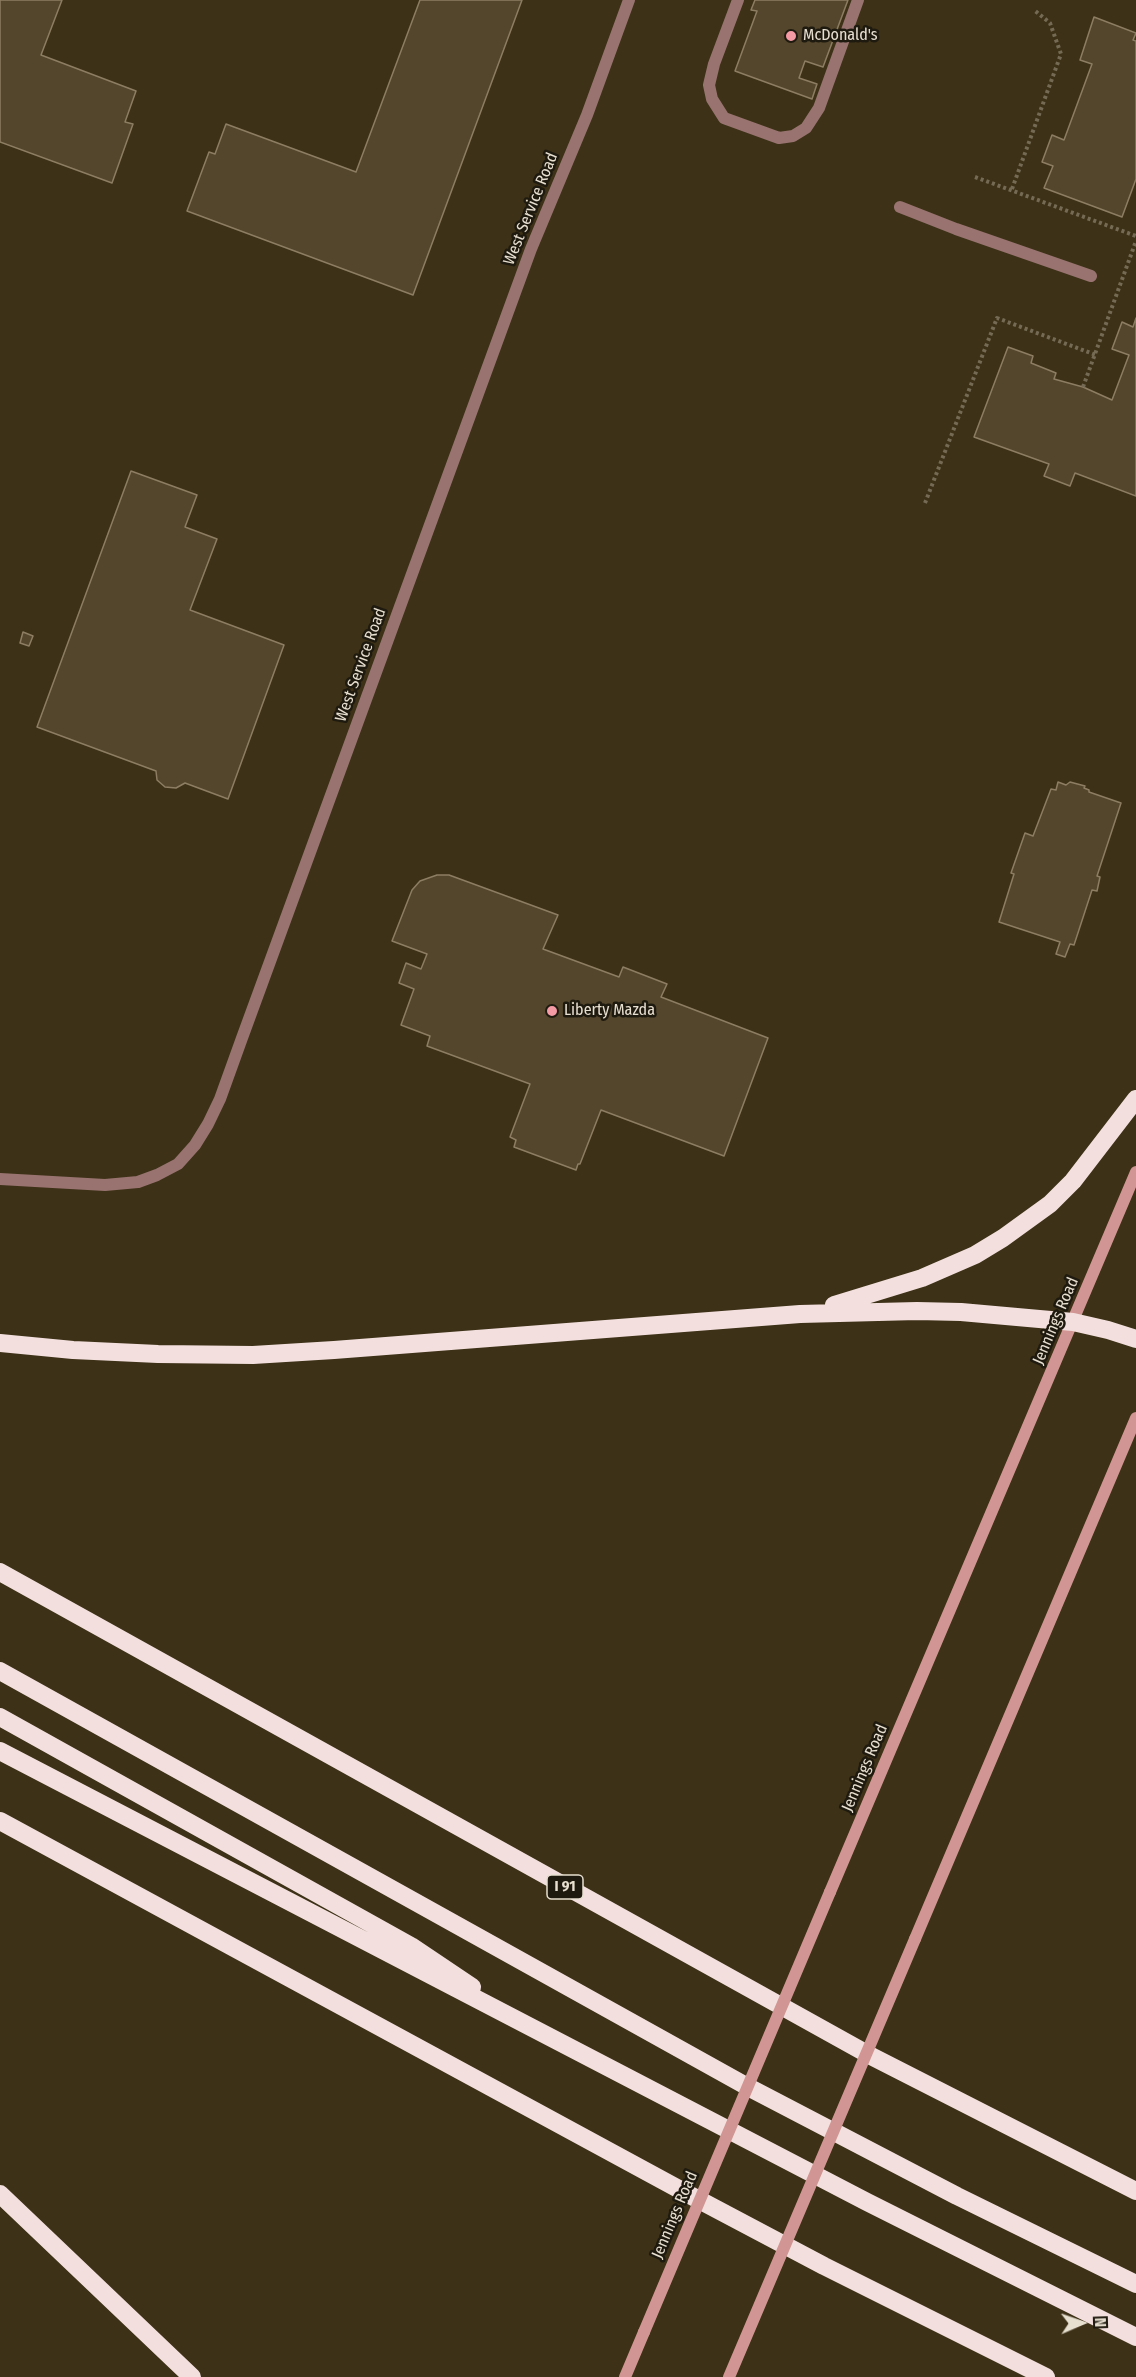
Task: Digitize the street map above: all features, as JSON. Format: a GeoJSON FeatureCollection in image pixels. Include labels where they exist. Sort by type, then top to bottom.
{"type":"FeatureCollection","features":[{"type":"Feature","properties":{"kind":"highway"},"geometry":{"type":"LineString","coordinates":[[800,1314],[922,1278],[975,1255],[1003,1238],[1050,1204],[1073,1181],[1136,1099]]}},
{"type":"Feature","properties":{"kind":"highway"},"geometry":{"type":"LineString","coordinates":[[0,1343],[147,1354],[253,1355],[855,1311],[961,1312],[1073,1322],[1136,1339]]}},
{"type":"Feature","properties":{"kind":"highway","name":"I 91"},"geometry":{"type":"LineString","coordinates":[[0,1572],[861,2051],[1136,2191]]}},
{"type":"Feature","properties":{"kind":"highway"},"geometry":{"type":"LineString","coordinates":[[0,1671],[748,2086],[957,2196],[1136,2284]]}},
{"type":"Feature","properties":{"kind":"highway"},"geometry":{"type":"LineString","coordinates":[[0,1717],[411,1946],[440,1964],[518,2021]]}},
{"type":"Feature","properties":{"kind":"highway"},"geometry":{"type":"LineString","coordinates":[[0,1751],[980,2261],[1136,2337]]}},
{"type":"Feature","properties":{"kind":"highway"},"geometry":{"type":"LineString","coordinates":[[0,1821],[686,2193],[834,2271],[1046,2377]]}},
{"type":"Feature","properties":{"kind":"highway"},"geometry":{"type":"LineString","coordinates":[[0,2194],[192,2377]]}},
{"type":"Feature","properties":{"kind":"main road","name":"Jennings Road"},"geometry":{"type":"LineString","coordinates":[[625,2377],[1136,1172]]}},
{"type":"Feature","properties":{"kind":"main road"},"geometry":{"type":"LineString","coordinates":[[729,2377],[1136,1418]]}},
{"type":"Feature","properties":{"kind":"street","name":"West Service Road"},"geometry":{"type":"LineString","coordinates":[[0,1179],[105,1185],[138,1182],[178,1164],[195,1145],[208,1124],[220,1099],[531,249],[587,116],[629,0]]}},
{"type":"Feature","properties":{"kind":"street"},"geometry":{"type":"LineString","coordinates":[[738,0],[714,64],[709,86],[712,99],[724,118],[779,138],[793,136],[806,128],[819,108],[858,0]]}},
{"type":"Feature","properties":{"kind":"street"},"geometry":{"type":"LineString","coordinates":[[900,207],[1091,276]]}},
{"type":"Feature","properties":{"kind":"path"},"geometry":{"type":"LineString","coordinates":[[1012,189],[1061,54],[1050,22],[1034,10]]}},
{"type":"Feature","properties":{"kind":"path"},"geometry":{"type":"LineString","coordinates":[[975,177],[1136,236]]}},
{"type":"Feature","properties":{"kind":"path"},"geometry":{"type":"LineString","coordinates":[[1083,387],[1136,241]]}},
{"type":"Feature","properties":{"kind":"path"},"geometry":{"type":"LineString","coordinates":[[925,503],[997,318],[1096,355]]}},
{"type":"Feature","properties":{"kind":"building"},"geometry":{"type":"Polygon","coordinates":[[[0,0],[62,0],[41,55],[136,91],[125,122],[133,124],[112,183],[0,142],[0,0]]]}},
{"type":"Feature","properties":{"kind":"building"},"geometry":{"type":"Polygon","coordinates":[[[420,0],[522,0],[413,295],[187,211],[209,152],[215,154],[226,124],[356,172],[420,0]]]}},
{"type":"Feature","properties":{"kind":"building","name":"McDonald's"},"geometry":{"type":"Polygon","coordinates":[[[755,0],[848,0],[823,67],[805,61],[799,78],[817,84],[812,99],[735,71],[757,11],[751,10],[755,0]]]}},
{"type":"Feature","properties":{"kind":"building"},"geometry":{"type":"Polygon","coordinates":[[[1094,17],[1136,33],[1133,40],[1136,41],[1136,179],[1122,217],[1044,188],[1053,166],[1042,162],[1052,135],[1064,140],[1092,64],[1080,60],[1094,17]]]}},
{"type":"Feature","properties":{"kind":"building"},"geometry":{"type":"Polygon","coordinates":[[[1136,318],[1136,496],[1075,473],[1070,486],[1044,476],[1049,464],[974,437],[1008,347],[1033,356],[1031,363],[1056,373],[1054,379],[1083,387],[1112,400],[1129,355],[1112,349],[1122,322],[1133,327],[1136,318]]]}},
{"type":"Feature","properties":{"kind":"building"},"geometry":{"type":"Polygon","coordinates":[[[131,471],[197,495],[185,527],[217,539],[190,610],[284,645],[228,799],[185,783],[176,788],[165,787],[157,780],[156,771],[37,727],[131,471]]]}},
{"type":"Feature","properties":{"kind":"building"},"geometry":{"type":"Polygon","coordinates":[[[23,632],[33,636],[29,646],[20,643],[23,632]]]}},
{"type":"Feature","properties":{"kind":"building"},"geometry":{"type":"Polygon","coordinates":[[[1058,782],[1085,786],[1084,788],[1089,792],[1121,803],[1097,876],[1100,877],[1097,891],[1092,890],[1074,945],[1070,944],[1065,957],[1056,954],[1060,942],[999,922],[1014,874],[1011,873],[1025,833],[1033,836],[1051,789],[1056,790],[1058,782]]]}},
{"type":"Feature","properties":{"kind":"building","name":"Liberty Mazda"},"geometry":{"type":"Polygon","coordinates":[[[437,875],[449,875],[558,915],[543,949],[619,977],[623,967],[667,984],[661,997],[768,1038],[724,1156],[601,1110],[576,1170],[514,1147],[516,1140],[510,1137],[530,1084],[427,1046],[430,1036],[401,1025],[414,989],[399,983],[406,963],[421,969],[427,954],[392,941],[412,890],[420,881],[437,875]]]}},
{"type":"Feature","properties":{"kind":"place","name":"McDonald's"},"geometry":{"type":"Point","coordinates":[791,36]}},
{"type":"Feature","properties":{"kind":"place","name":"Liberty Mazda"},"geometry":{"type":"Point","coordinates":[552,1011]}}]}
